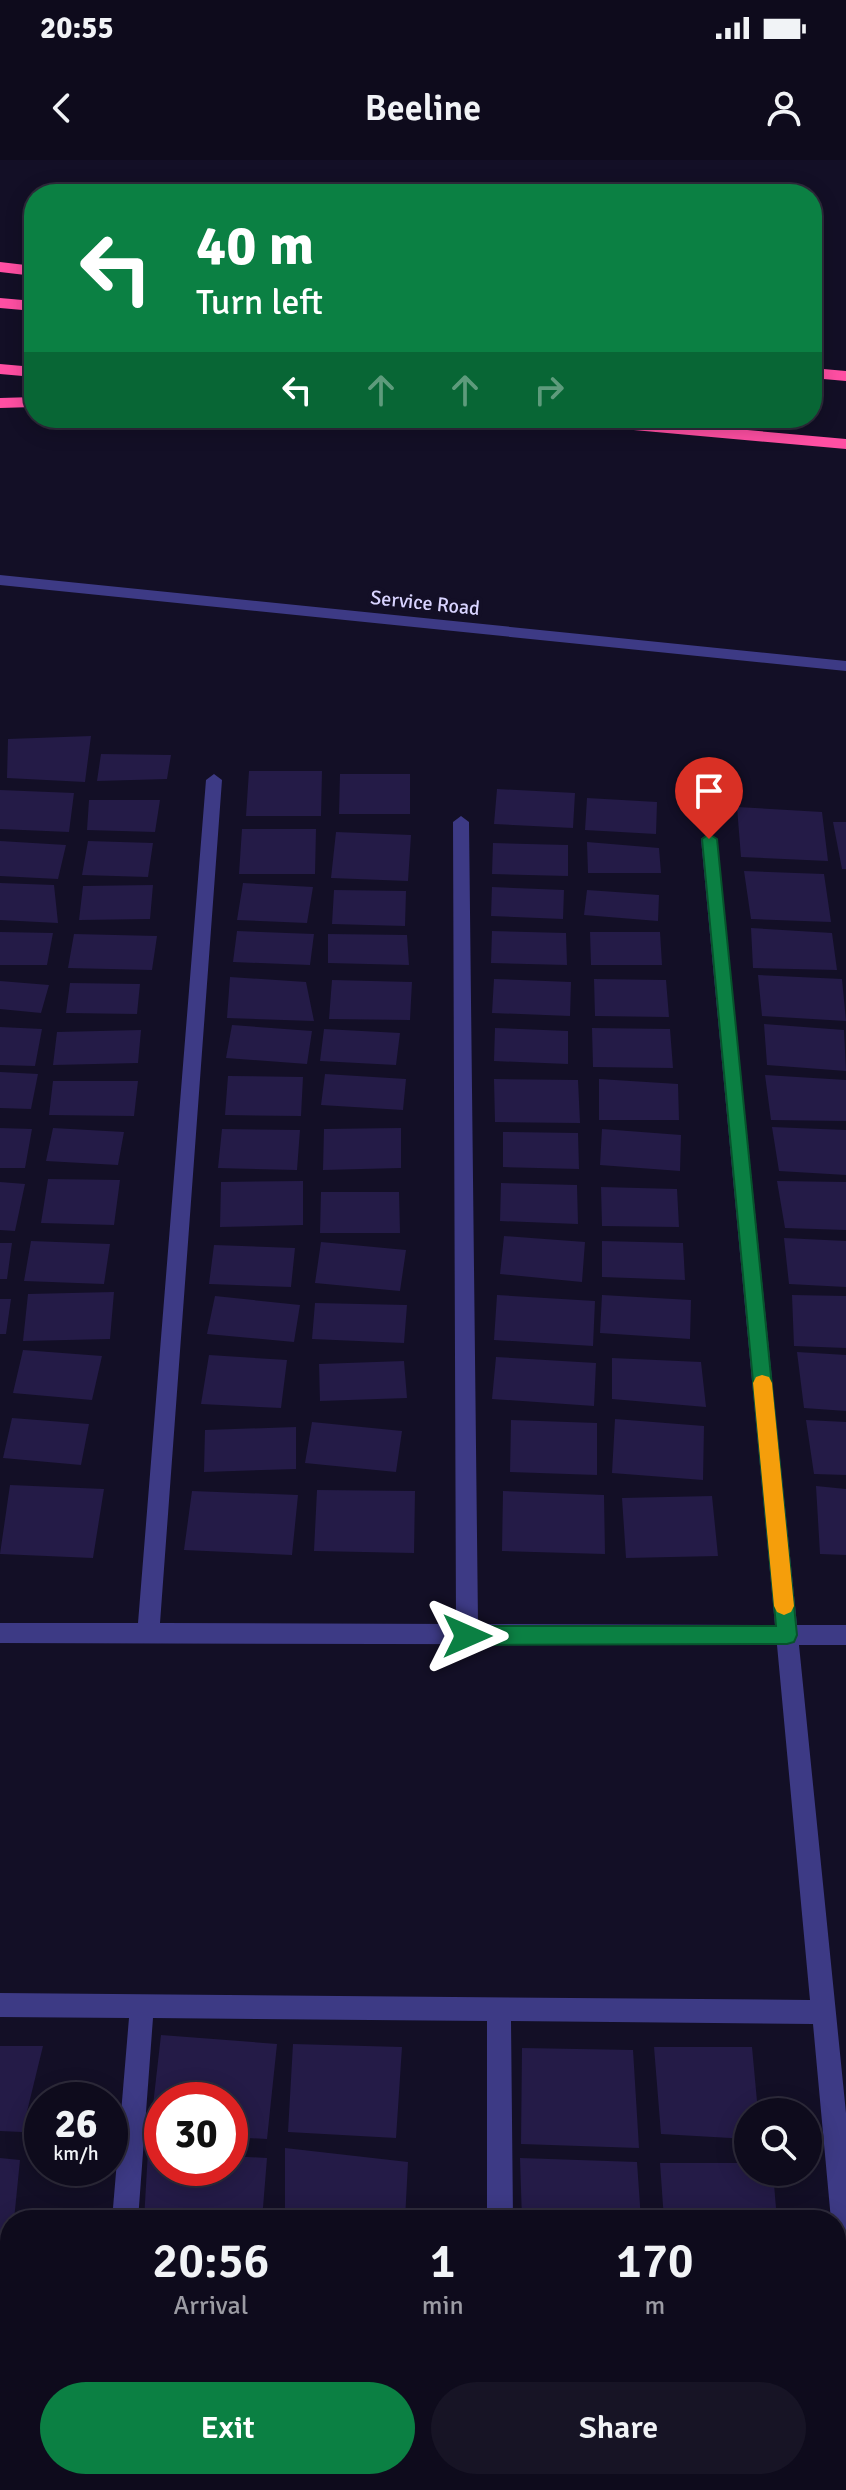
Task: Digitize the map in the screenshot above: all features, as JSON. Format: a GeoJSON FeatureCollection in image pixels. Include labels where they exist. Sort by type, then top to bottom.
{"type":"FeatureCollection","features":[{"type":"Feature","properties":{"kind":"highway"},"geometry":{"type":"LineString","coordinates":[[0,267],[24,270]]}},
{"type":"Feature","properties":{"kind":"highway"},"geometry":{"type":"LineString","coordinates":[[0,303],[24,305]]}},
{"type":"Feature","properties":{"kind":"highway"},"geometry":{"type":"LineString","coordinates":[[0,369],[24,371]]}},
{"type":"Feature","properties":{"kind":"highway"},"geometry":{"type":"LineString","coordinates":[[822,374],[846,376]]}},
{"type":"Feature","properties":{"kind":"highway"},"geometry":{"type":"LineString","coordinates":[[0,403],[24,402]]}},
{"type":"Feature","properties":{"kind":"highway"},"geometry":{"type":"LineString","coordinates":[[668,428],[846,444]]}},
{"type":"Feature","properties":{"kind":"street","name":"Service Road"},"geometry":{"type":"LineString","coordinates":[[0,580],[846,666]]}},
{"type":"Feature","properties":{"kind":"street"},"geometry":{"type":"LineString","coordinates":[[148,1635],[214,780]]}},
{"type":"Feature","properties":{"kind":"street"},"geometry":{"type":"LineString","coordinates":[[461,822],[467,1636]]}},
{"type":"Feature","properties":{"kind":"street"},"geometry":{"type":"LineString","coordinates":[[709,839],[843,2210]]}},
{"type":"Feature","properties":{"kind":"street"},"geometry":{"type":"LineString","coordinates":[[0,1633],[846,1635]]}},
{"type":"Feature","properties":{"kind":"street"},"geometry":{"type":"LineString","coordinates":[[0,2005],[824,2012]]}},
{"type":"Feature","properties":{"kind":"street"},"geometry":{"type":"LineString","coordinates":[[126,2210],[142,2008]]}},
{"type":"Feature","properties":{"kind":"street"},"geometry":{"type":"LineString","coordinates":[[499,2010],[500,2210]]}},
{"type":"Feature","properties":{"kind":"building"},"geometry":{"type":"Polygon","coordinates":[[[91,736],[85,782],[7,778],[8,739],[91,736]]]}},
{"type":"Feature","properties":{"kind":"building"},"geometry":{"type":"Polygon","coordinates":[[[101,754],[171,755],[167,779],[97,781],[101,754]]]}},
{"type":"Feature","properties":{"kind":"building"},"geometry":{"type":"Polygon","coordinates":[[[249,771],[322,771],[321,816],[246,816],[249,771]]]}},
{"type":"Feature","properties":{"kind":"building"},"geometry":{"type":"Polygon","coordinates":[[[340,774],[410,774],[410,814],[339,814],[340,774]]]}},
{"type":"Feature","properties":{"kind":"building"},"geometry":{"type":"Polygon","coordinates":[[[497,789],[575,793],[573,828],[494,824],[497,789]]]}},
{"type":"Feature","properties":{"kind":"building"},"geometry":{"type":"Polygon","coordinates":[[[0,790],[74,793],[69,832],[0,829],[0,790]]]}},
{"type":"Feature","properties":{"kind":"building"},"geometry":{"type":"Polygon","coordinates":[[[587,798],[657,802],[656,834],[585,830],[587,798]]]}},
{"type":"Feature","properties":{"kind":"building"},"geometry":{"type":"Polygon","coordinates":[[[89,800],[160,800],[155,832],[87,830],[89,800]]]}},
{"type":"Feature","properties":{"kind":"building"},"geometry":{"type":"Polygon","coordinates":[[[737,807],[822,812],[828,861],[741,857],[737,807]]]}},
{"type":"Feature","properties":{"kind":"building"},"geometry":{"type":"Polygon","coordinates":[[[833,822],[846,822],[846,869],[842,869],[833,822]]]}},
{"type":"Feature","properties":{"kind":"building"},"geometry":{"type":"Polygon","coordinates":[[[242,829],[316,829],[315,874],[239,874],[242,829]]]}},
{"type":"Feature","properties":{"kind":"building"},"geometry":{"type":"Polygon","coordinates":[[[336,832],[411,835],[408,881],[331,878],[336,832]]]}},
{"type":"Feature","properties":{"kind":"building"},"geometry":{"type":"Polygon","coordinates":[[[0,841],[66,845],[58,879],[0,876],[0,841]]]}},
{"type":"Feature","properties":{"kind":"building"},"geometry":{"type":"Polygon","coordinates":[[[88,841],[153,843],[148,877],[82,875],[88,841]]]}},
{"type":"Feature","properties":{"kind":"building"},"geometry":{"type":"Polygon","coordinates":[[[587,842],[659,848],[661,873],[588,873],[587,842]]]}},
{"type":"Feature","properties":{"kind":"building"},"geometry":{"type":"Polygon","coordinates":[[[493,843],[568,845],[568,876],[492,874],[493,843]]]}},
{"type":"Feature","properties":{"kind":"building"},"geometry":{"type":"Polygon","coordinates":[[[744,871],[824,874],[831,922],[751,919],[744,871]]]}},
{"type":"Feature","properties":{"kind":"building"},"geometry":{"type":"Polygon","coordinates":[[[0,883],[54,885],[58,923],[0,920],[0,883]]]}},
{"type":"Feature","properties":{"kind":"building"},"geometry":{"type":"Polygon","coordinates":[[[243,883],[313,887],[307,923],[237,920],[243,883]]]}},
{"type":"Feature","properties":{"kind":"building"},"geometry":{"type":"Polygon","coordinates":[[[153,885],[150,919],[79,920],[83,886],[153,885]]]}},
{"type":"Feature","properties":{"kind":"building"},"geometry":{"type":"Polygon","coordinates":[[[492,887],[564,890],[563,919],[491,916],[492,887]]]}},
{"type":"Feature","properties":{"kind":"building"},"geometry":{"type":"Polygon","coordinates":[[[334,890],[406,891],[405,926],[332,924],[334,890]]]}},
{"type":"Feature","properties":{"kind":"building"},"geometry":{"type":"Polygon","coordinates":[[[587,890],[659,895],[658,921],[584,915],[587,890]]]}},
{"type":"Feature","properties":{"kind":"building"},"geometry":{"type":"Polygon","coordinates":[[[751,928],[832,933],[837,970],[753,968],[751,928]]]}},
{"type":"Feature","properties":{"kind":"building"},"geometry":{"type":"Polygon","coordinates":[[[237,931],[314,934],[310,965],[233,962],[237,931]]]}},
{"type":"Feature","properties":{"kind":"building"},"geometry":{"type":"Polygon","coordinates":[[[492,931],[566,933],[567,965],[491,963],[492,931]]]}},
{"type":"Feature","properties":{"kind":"building"},"geometry":{"type":"Polygon","coordinates":[[[0,932],[53,933],[47,965],[0,965],[0,932]]]}},
{"type":"Feature","properties":{"kind":"building"},"geometry":{"type":"Polygon","coordinates":[[[590,932],[660,932],[662,965],[591,965],[590,932]]]}},
{"type":"Feature","properties":{"kind":"building"},"geometry":{"type":"Polygon","coordinates":[[[74,934],[157,936],[152,970],[68,968],[74,934]]]}},
{"type":"Feature","properties":{"kind":"building"},"geometry":{"type":"Polygon","coordinates":[[[328,934],[407,935],[409,965],[328,963],[328,934]]]}},
{"type":"Feature","properties":{"kind":"building"},"geometry":{"type":"Polygon","coordinates":[[[758,975],[842,979],[846,1021],[762,1016],[758,975]]]}},
{"type":"Feature","properties":{"kind":"building"},"geometry":{"type":"Polygon","coordinates":[[[230,977],[306,982],[314,1021],[227,1018],[230,977]]]}},
{"type":"Feature","properties":{"kind":"building"},"geometry":{"type":"Polygon","coordinates":[[[494,979],[571,982],[570,1016],[492,1013],[494,979]]]}},
{"type":"Feature","properties":{"kind":"building"},"geometry":{"type":"Polygon","coordinates":[[[594,979],[666,980],[669,1017],[595,1016],[594,979]]]}},
{"type":"Feature","properties":{"kind":"building"},"geometry":{"type":"Polygon","coordinates":[[[332,980],[412,982],[410,1020],[329,1019],[332,980]]]}},
{"type":"Feature","properties":{"kind":"building"},"geometry":{"type":"Polygon","coordinates":[[[0,981],[49,985],[41,1013],[0,1009],[0,981]]]}},
{"type":"Feature","properties":{"kind":"building"},"geometry":{"type":"Polygon","coordinates":[[[70,983],[140,984],[137,1014],[66,1013],[70,983]]]}},
{"type":"Feature","properties":{"kind":"building"},"geometry":{"type":"Polygon","coordinates":[[[764,1024],[844,1030],[846,1071],[767,1065],[764,1024]]]}},
{"type":"Feature","properties":{"kind":"building"},"geometry":{"type":"Polygon","coordinates":[[[232,1025],[312,1031],[307,1064],[226,1058],[232,1025]]]}},
{"type":"Feature","properties":{"kind":"building"},"geometry":{"type":"Polygon","coordinates":[[[0,1027],[42,1029],[35,1066],[0,1065],[0,1027]]]}},
{"type":"Feature","properties":{"kind":"building"},"geometry":{"type":"Polygon","coordinates":[[[495,1028],[568,1031],[568,1064],[494,1061],[495,1028]]]}},
{"type":"Feature","properties":{"kind":"building"},"geometry":{"type":"Polygon","coordinates":[[[592,1028],[670,1029],[673,1068],[593,1067],[592,1028]]]}},
{"type":"Feature","properties":{"kind":"building"},"geometry":{"type":"Polygon","coordinates":[[[324,1029],[400,1033],[396,1065],[320,1061],[324,1029]]]}},
{"type":"Feature","properties":{"kind":"building"},"geometry":{"type":"Polygon","coordinates":[[[141,1030],[138,1063],[53,1065],[57,1032],[141,1030]]]}},
{"type":"Feature","properties":{"kind":"building"},"geometry":{"type":"Polygon","coordinates":[[[0,1072],[38,1074],[31,1109],[0,1108],[0,1072]]]}},
{"type":"Feature","properties":{"kind":"building"},"geometry":{"type":"Polygon","coordinates":[[[325,1074],[406,1079],[403,1110],[321,1105],[325,1074]]]}},
{"type":"Feature","properties":{"kind":"building"},"geometry":{"type":"Polygon","coordinates":[[[765,1075],[846,1080],[846,1121],[771,1120],[765,1075]]]}},
{"type":"Feature","properties":{"kind":"building"},"geometry":{"type":"Polygon","coordinates":[[[228,1076],[303,1077],[301,1116],[225,1115],[228,1076]]]}},
{"type":"Feature","properties":{"kind":"building"},"geometry":{"type":"Polygon","coordinates":[[[494,1079],[578,1080],[580,1123],[495,1122],[494,1079]]]}},
{"type":"Feature","properties":{"kind":"building"},"geometry":{"type":"Polygon","coordinates":[[[599,1079],[678,1084],[679,1120],[599,1120],[599,1079]]]}},
{"type":"Feature","properties":{"kind":"building"},"geometry":{"type":"Polygon","coordinates":[[[53,1081],[138,1081],[134,1116],[49,1115],[53,1081]]]}},
{"type":"Feature","properties":{"kind":"building"},"geometry":{"type":"Polygon","coordinates":[[[772,1127],[846,1130],[846,1175],[779,1171],[772,1127]]]}},
{"type":"Feature","properties":{"kind":"building"},"geometry":{"type":"Polygon","coordinates":[[[0,1128],[32,1129],[25,1168],[0,1168],[0,1128]]]}},
{"type":"Feature","properties":{"kind":"building"},"geometry":{"type":"Polygon","coordinates":[[[53,1128],[124,1132],[118,1165],[46,1161],[53,1128]]]}},
{"type":"Feature","properties":{"kind":"building"},"geometry":{"type":"Polygon","coordinates":[[[401,1128],[401,1168],[323,1170],[324,1129],[401,1128]]]}},
{"type":"Feature","properties":{"kind":"building"},"geometry":{"type":"Polygon","coordinates":[[[222,1129],[300,1130],[297,1170],[218,1168],[222,1129]]]}},
{"type":"Feature","properties":{"kind":"building"},"geometry":{"type":"Polygon","coordinates":[[[602,1129],[681,1135],[680,1171],[600,1165],[602,1129]]]}},
{"type":"Feature","properties":{"kind":"building"},"geometry":{"type":"Polygon","coordinates":[[[503,1132],[578,1133],[579,1169],[503,1167],[503,1132]]]}},
{"type":"Feature","properties":{"kind":"building"},"geometry":{"type":"Polygon","coordinates":[[[48,1179],[120,1180],[114,1225],[41,1223],[48,1179]]]}},
{"type":"Feature","properties":{"kind":"building"},"geometry":{"type":"Polygon","coordinates":[[[303,1181],[303,1225],[220,1227],[221,1182],[303,1181]]]}},
{"type":"Feature","properties":{"kind":"building"},"geometry":{"type":"Polygon","coordinates":[[[777,1181],[846,1182],[846,1230],[785,1228],[777,1181]]]}},
{"type":"Feature","properties":{"kind":"building"},"geometry":{"type":"Polygon","coordinates":[[[0,1182],[25,1184],[15,1231],[0,1230],[0,1182]]]}},
{"type":"Feature","properties":{"kind":"building"},"geometry":{"type":"Polygon","coordinates":[[[501,1183],[577,1185],[578,1224],[500,1221],[501,1183]]]}},
{"type":"Feature","properties":{"kind":"building"},"geometry":{"type":"Polygon","coordinates":[[[601,1187],[677,1189],[679,1227],[602,1226],[601,1187]]]}},
{"type":"Feature","properties":{"kind":"building"},"geometry":{"type":"Polygon","coordinates":[[[321,1192],[399,1192],[400,1233],[320,1233],[321,1192]]]}},
{"type":"Feature","properties":{"kind":"building"},"geometry":{"type":"Polygon","coordinates":[[[504,1236],[585,1242],[582,1282],[500,1274],[504,1236]]]}},
{"type":"Feature","properties":{"kind":"building"},"geometry":{"type":"Polygon","coordinates":[[[784,1238],[846,1241],[846,1287],[789,1284],[784,1238]]]}},
{"type":"Feature","properties":{"kind":"building"},"geometry":{"type":"Polygon","coordinates":[[[31,1241],[110,1244],[104,1284],[24,1281],[31,1241]]]}},
{"type":"Feature","properties":{"kind":"building"},"geometry":{"type":"Polygon","coordinates":[[[602,1241],[683,1243],[685,1280],[602,1277],[602,1241]]]}},
{"type":"Feature","properties":{"kind":"building"},"geometry":{"type":"Polygon","coordinates":[[[321,1242],[406,1250],[400,1291],[315,1283],[321,1242]]]}},
{"type":"Feature","properties":{"kind":"building"},"geometry":{"type":"Polygon","coordinates":[[[0,1243],[12,1243],[7,1279],[0,1279],[0,1243]]]}},
{"type":"Feature","properties":{"kind":"building"},"geometry":{"type":"Polygon","coordinates":[[[214,1245],[295,1248],[291,1287],[209,1284],[214,1245]]]}},
{"type":"Feature","properties":{"kind":"building"},"geometry":{"type":"Polygon","coordinates":[[[114,1292],[110,1339],[23,1341],[28,1294],[114,1292]]]}},
{"type":"Feature","properties":{"kind":"building"},"geometry":{"type":"Polygon","coordinates":[[[497,1295],[595,1301],[593,1346],[494,1340],[497,1295]]]}},
{"type":"Feature","properties":{"kind":"building"},"geometry":{"type":"Polygon","coordinates":[[[602,1295],[691,1300],[690,1339],[600,1333],[602,1295]]]}},
{"type":"Feature","properties":{"kind":"building"},"geometry":{"type":"Polygon","coordinates":[[[792,1295],[846,1296],[846,1348],[794,1346],[792,1295]]]}},
{"type":"Feature","properties":{"kind":"building"},"geometry":{"type":"Polygon","coordinates":[[[215,1296],[300,1305],[294,1342],[207,1334],[215,1296]]]}},
{"type":"Feature","properties":{"kind":"building"},"geometry":{"type":"Polygon","coordinates":[[[0,1299],[11,1299],[6,1334],[0,1334],[0,1299]]]}},
{"type":"Feature","properties":{"kind":"building"},"geometry":{"type":"Polygon","coordinates":[[[315,1303],[407,1305],[404,1343],[312,1339],[315,1303]]]}},
{"type":"Feature","properties":{"kind":"building"},"geometry":{"type":"Polygon","coordinates":[[[23,1350],[102,1356],[92,1400],[13,1393],[23,1350]]]}},
{"type":"Feature","properties":{"kind":"building"},"geometry":{"type":"Polygon","coordinates":[[[797,1352],[846,1355],[846,1411],[804,1408],[797,1352]]]}},
{"type":"Feature","properties":{"kind":"building"},"geometry":{"type":"Polygon","coordinates":[[[209,1355],[287,1360],[281,1408],[201,1404],[209,1355]]]}},
{"type":"Feature","properties":{"kind":"building"},"geometry":{"type":"Polygon","coordinates":[[[496,1357],[596,1363],[594,1406],[492,1399],[496,1357]]]}},
{"type":"Feature","properties":{"kind":"building"},"geometry":{"type":"Polygon","coordinates":[[[612,1358],[701,1362],[706,1407],[612,1399],[612,1358]]]}},
{"type":"Feature","properties":{"kind":"building"},"geometry":{"type":"Polygon","coordinates":[[[404,1361],[407,1398],[320,1401],[319,1364],[404,1361]]]}},
{"type":"Feature","properties":{"kind":"building"},"geometry":{"type":"Polygon","coordinates":[[[12,1418],[89,1424],[81,1465],[3,1458],[12,1418]]]}},
{"type":"Feature","properties":{"kind":"building"},"geometry":{"type":"Polygon","coordinates":[[[615,1419],[704,1426],[703,1480],[612,1473],[615,1419]]]}},
{"type":"Feature","properties":{"kind":"building"},"geometry":{"type":"Polygon","coordinates":[[[511,1420],[597,1423],[597,1475],[510,1472],[511,1420]]]}},
{"type":"Feature","properties":{"kind":"building"},"geometry":{"type":"Polygon","coordinates":[[[806,1420],[846,1422],[846,1475],[814,1474],[806,1420]]]}},
{"type":"Feature","properties":{"kind":"building"},"geometry":{"type":"Polygon","coordinates":[[[312,1422],[402,1431],[396,1472],[305,1463],[312,1422]]]}},
{"type":"Feature","properties":{"kind":"building"},"geometry":{"type":"Polygon","coordinates":[[[296,1427],[296,1469],[204,1472],[205,1430],[296,1427]]]}},
{"type":"Feature","properties":{"kind":"building"},"geometry":{"type":"Polygon","coordinates":[[[10,1485],[104,1489],[93,1558],[0,1554],[10,1485]]]}},
{"type":"Feature","properties":{"kind":"building"},"geometry":{"type":"Polygon","coordinates":[[[816,1486],[846,1489],[846,1555],[820,1554],[816,1486]]]}},
{"type":"Feature","properties":{"kind":"building"},"geometry":{"type":"Polygon","coordinates":[[[317,1490],[415,1491],[414,1553],[314,1551],[317,1490]]]}},
{"type":"Feature","properties":{"kind":"building"},"geometry":{"type":"Polygon","coordinates":[[[192,1491],[298,1495],[292,1555],[184,1550],[192,1491]]]}},
{"type":"Feature","properties":{"kind":"building"},"geometry":{"type":"Polygon","coordinates":[[[503,1491],[604,1495],[605,1554],[502,1551],[503,1491]]]}},
{"type":"Feature","properties":{"kind":"building"},"geometry":{"type":"Polygon","coordinates":[[[712,1496],[718,1556],[626,1558],[622,1498],[712,1496]]]}},
{"type":"Feature","properties":{"kind":"building"},"geometry":{"type":"Polygon","coordinates":[[[161,2035],[277,2044],[267,2139],[248,2138],[248,2082],[156,2082],[161,2035]]]}},
{"type":"Feature","properties":{"kind":"building"},"geometry":{"type":"Polygon","coordinates":[[[293,2044],[402,2047],[396,2138],[288,2132],[293,2044]]]}},
{"type":"Feature","properties":{"kind":"building"},"geometry":{"type":"Polygon","coordinates":[[[0,2046],[43,2046],[34,2082],[24,2082],[22,2132],[0,2131],[0,2046]]]}},
{"type":"Feature","properties":{"kind":"building"},"geometry":{"type":"Polygon","coordinates":[[[654,2047],[752,2047],[757,2098],[734,2098],[734,2138],[661,2134],[654,2047]]]}},
{"type":"Feature","properties":{"kind":"building"},"geometry":{"type":"Polygon","coordinates":[[[522,2048],[633,2050],[639,2148],[521,2144],[522,2048]]]}},
{"type":"Feature","properties":{"kind":"building"},"geometry":{"type":"Polygon","coordinates":[[[285,2148],[408,2162],[406,2210],[285,2210],[285,2148]]]}},
{"type":"Feature","properties":{"kind":"building"},"geometry":{"type":"Polygon","coordinates":[[[248,2157],[267,2158],[263,2210],[145,2210],[146,2186],[248,2186],[248,2157]]]}},
{"type":"Feature","properties":{"kind":"building"},"geometry":{"type":"Polygon","coordinates":[[[0,2158],[20,2160],[15,2210],[0,2210],[0,2158]]]}},
{"type":"Feature","properties":{"kind":"building"},"geometry":{"type":"Polygon","coordinates":[[[520,2158],[637,2162],[640,2210],[522,2210],[520,2158]]]}},
{"type":"Feature","properties":{"kind":"building"},"geometry":{"type":"Polygon","coordinates":[[[660,2163],[734,2163],[734,2186],[774,2186],[776,2210],[663,2210],[660,2163]]]}},
{"type":"Feature","properties":{"kind":"slow traffic"},"geometry":{"type":"LineString","coordinates":[[762,1383],[784,1606]]}},
{"type":"Feature","properties":{"kind":"route"},"geometry":{"type":"LineString","coordinates":[[467,1636],[787,1635],[709,839]]}}]}
